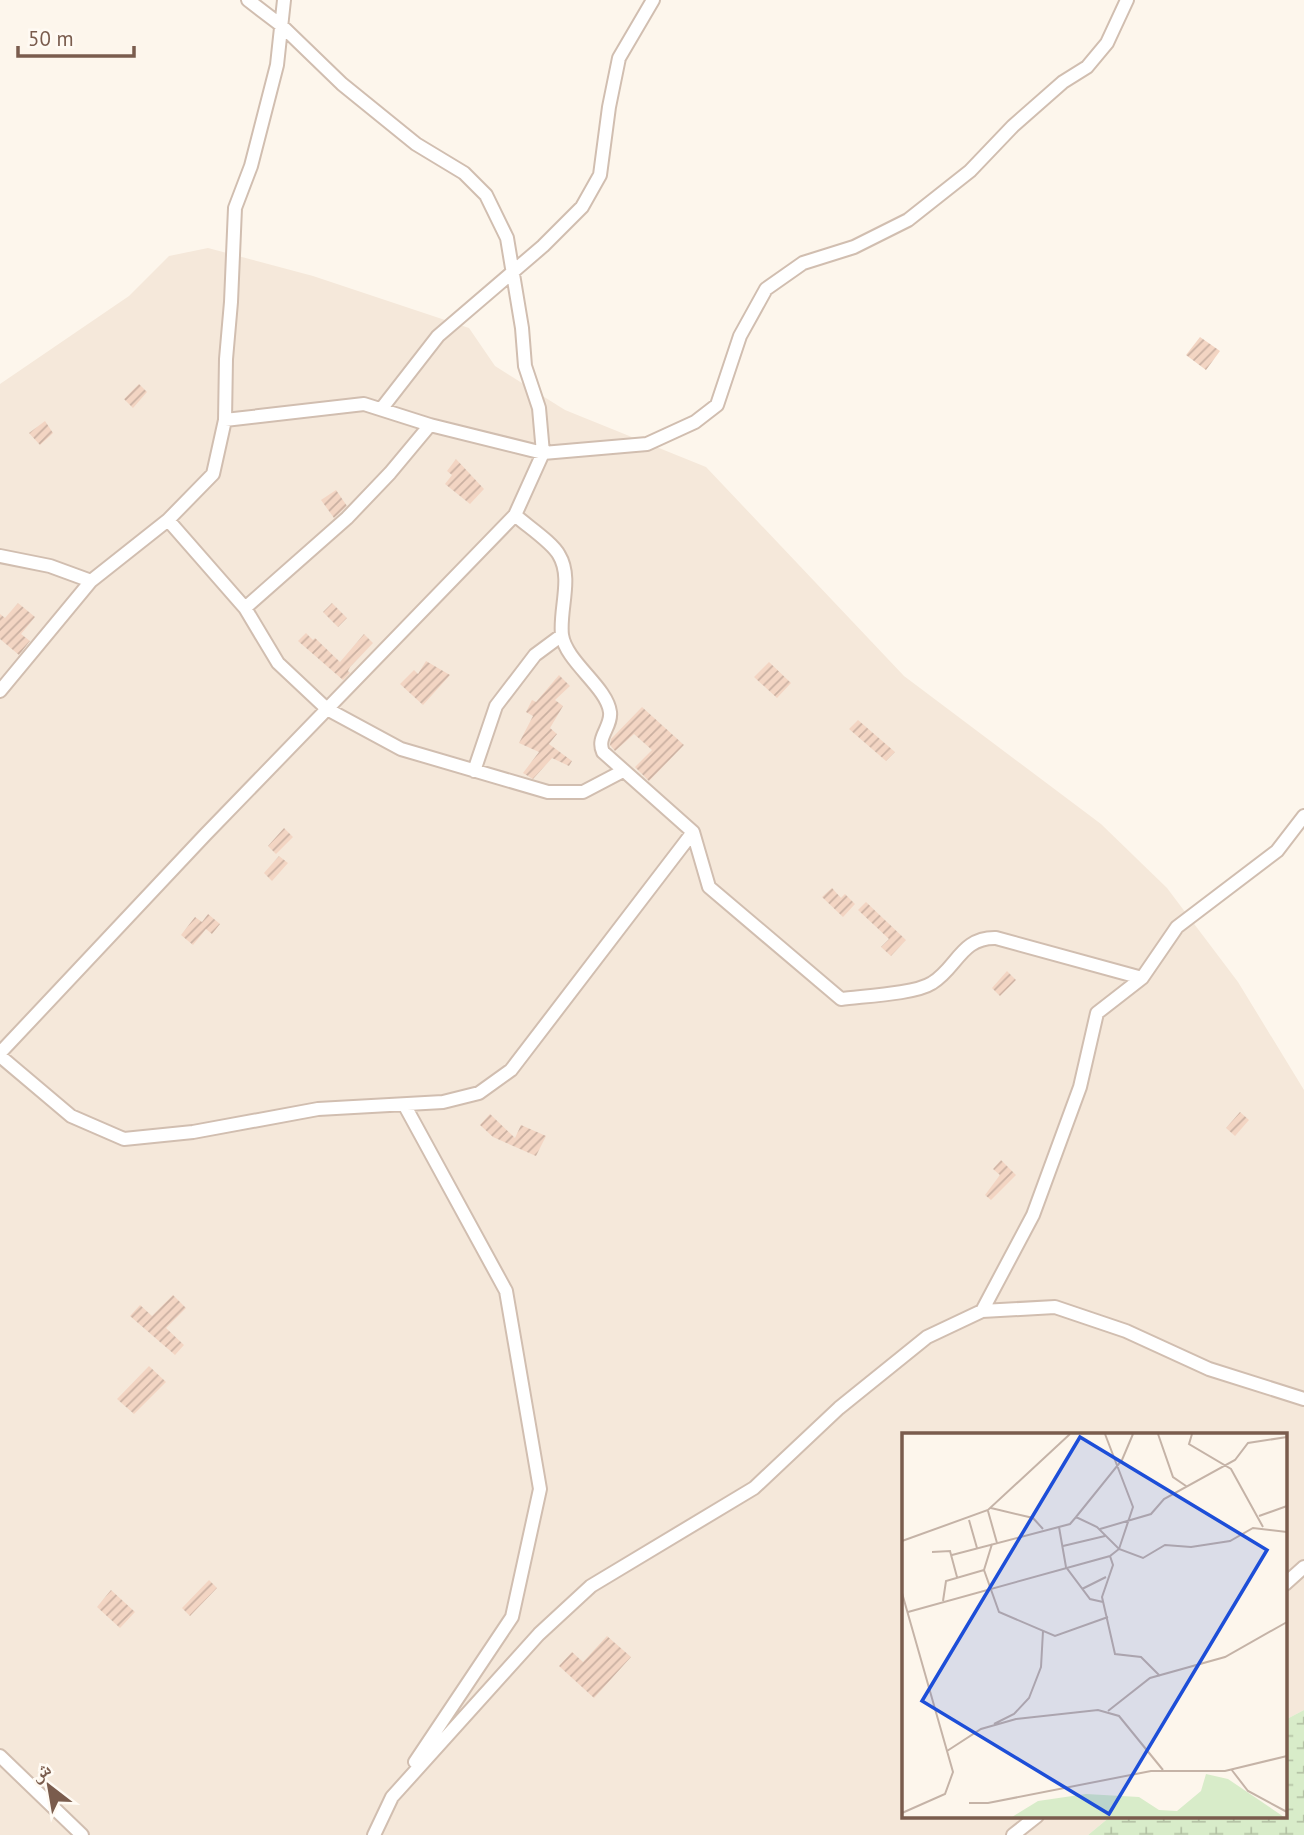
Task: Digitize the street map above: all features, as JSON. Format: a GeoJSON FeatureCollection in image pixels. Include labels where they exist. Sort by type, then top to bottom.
{"type":"FeatureCollection","features":[{"type":"Feature","properties":{"kind":"street"},"geometry":{"type":"LineString","coordinates":[[248,0],[282,26],[342,84],[416,144],[464,173],[486,195],[507,237],[525,366],[539,408],[542,453],[515,515],[0,1054],[71,1116],[124,1139],[193,1132],[318,1109],[405,1106],[443,1102],[479,1093],[511,1070],[693,832]]}},
{"type":"Feature","properties":{"kind":"street"},"geometry":{"type":"LineString","coordinates":[[0,691],[91,581],[168,520],[213,474],[225,420],[234,208],[251,166],[274,78],[284,0]]}},
{"type":"Feature","properties":{"kind":"street"},"geometry":{"type":"LineString","coordinates":[[382,408],[438,336],[543,246],[582,207],[600,175],[619,58],[653,0]]}},
{"type":"Feature","properties":{"kind":"street"},"geometry":{"type":"LineString","coordinates":[[225,420],[364,404],[430,425],[542,453],[647,444],[695,422],[717,405],[740,335],[766,289],[803,263],[854,247],[908,220],[970,171],[1013,126],[1063,82],[1087,67],[1107,43],[1127,0]]}},
{"type":"Feature","properties":{"kind":"street"},"geometry":{"type":"LineString","coordinates":[[244,608],[347,518],[390,473],[430,425]]}},
{"type":"Feature","properties":{"kind":"street"},"geometry":{"type":"LineString","coordinates":[[515,515],[559,554],[564,568],[562,635],[568,651],[609,708],[610,715],[600,739],[600,748],[693,832],[709,887],[841,999],[909,992],[932,983],[975,941],[985,938],[996,938],[1142,978]]}},
{"type":"Feature","properties":{"kind":"street"},"geometry":{"type":"LineString","coordinates":[[168,520],[244,608],[278,663],[327,709],[401,749],[548,792],[583,792],[623,771]]}},
{"type":"Feature","properties":{"kind":"street"},"geometry":{"type":"LineString","coordinates":[[0,556],[50,566],[91,581]]}},
{"type":"Feature","properties":{"kind":"street"},"geometry":{"type":"LineString","coordinates":[[474,771],[496,706],[535,655],[562,635]]}},
{"type":"Feature","properties":{"kind":"street"},"geometry":{"type":"LineString","coordinates":[[982,1311],[1033,1214],[1080,1087],[1097,1013],[1142,978],[1177,928],[1277,851],[1304,816]]}},
{"type":"Feature","properties":{"kind":"street"},"geometry":{"type":"LineString","coordinates":[[373,1835],[392,1797],[512,1617],[540,1489],[506,1292],[405,1106]]}},
{"type":"Feature","properties":{"kind":"street"},"geometry":{"type":"LineString","coordinates":[[392,1797],[539,1634],[591,1586],[754,1488],[839,1408],[927,1338],[982,1311],[1055,1307],[1126,1331],[1209,1369],[1304,1399]]}},
{"type":"Feature","properties":{"kind":"street"},"geometry":{"type":"LineString","coordinates":[[1286,1583],[1304,1567]]}},
{"type":"Feature","properties":{"kind":"street"},"geometry":{"type":"LineString","coordinates":[[0,1756],[82,1835]]}},
{"type":"Feature","properties":{"kind":"street"},"geometry":{"type":"LineString","coordinates":[[1013,1835],[1034,1818]]}},
{"type":"Feature","properties":{"kind":"shaded area"},"geometry":{"type":"Polygon","coordinates":[[[208,248],[313,276],[469,328],[495,366],[565,410],[706,467],[904,676],[1101,824],[1167,888],[1238,982],[1304,1090],[1304,1710],[1286,1719],[1286,1433],[902,1433],[902,1818],[1109,1818],[1088,1835],[0,1835],[0,384],[129,296],[169,256],[208,248]]]}},
{"type":"Feature","properties":{"kind":"green space"},"geometry":{"type":"Polygon","coordinates":[[[1304,1710],[1304,1835],[1088,1835],[1109,1818],[1286,1818],[1286,1719],[1304,1710]]]}},
{"type":"Feature","properties":{"kind":"building"},"geometry":{"type":"Polygon","coordinates":[[[1200,337],[1220,351],[1206,370],[1186,355],[1200,337]]]}},
{"type":"Feature","properties":{"kind":"building"},"geometry":{"type":"Polygon","coordinates":[[[139,384],[147,392],[133,408],[124,399],[139,384]]]}},
{"type":"Feature","properties":{"kind":"building"},"geometry":{"type":"Polygon","coordinates":[[[45,421],[53,433],[40,445],[29,433],[45,421]]]}},
{"type":"Feature","properties":{"kind":"building"},"geometry":{"type":"Polygon","coordinates":[[[456,459],[484,489],[470,504],[445,484],[452,475],[447,471],[456,459]]]}},
{"type":"Feature","properties":{"kind":"building"},"geometry":{"type":"Polygon","coordinates":[[[336,490],[347,506],[334,518],[321,500],[336,490]]]}},
{"type":"Feature","properties":{"kind":"building"},"geometry":{"type":"Polygon","coordinates":[[[18,603],[35,617],[21,634],[30,641],[19,655],[0,639],[0,614],[5,618],[18,603]]]}},
{"type":"Feature","properties":{"kind":"building"},"geometry":{"type":"Polygon","coordinates":[[[332,603],[347,618],[338,627],[323,612],[332,603]]]}},
{"type":"Feature","properties":{"kind":"building"},"geometry":{"type":"Polygon","coordinates":[[[306,633],[340,662],[364,634],[373,643],[350,667],[350,673],[343,680],[298,641],[306,633]]]}},
{"type":"Feature","properties":{"kind":"building"},"geometry":{"type":"Polygon","coordinates":[[[426,661],[450,675],[423,705],[400,684],[414,670],[418,674],[426,661]]]}},
{"type":"Feature","properties":{"kind":"building"},"geometry":{"type":"Polygon","coordinates":[[[769,662],[791,683],[777,698],[754,677],[769,662]]]}},
{"type":"Feature","properties":{"kind":"building"},"geometry":{"type":"Polygon","coordinates":[[[559,675],[570,686],[555,700],[563,706],[550,728],[557,734],[549,744],[572,761],[569,766],[552,758],[533,779],[523,773],[539,752],[519,743],[533,716],[526,712],[532,700],[536,702],[559,675]]]}},
{"type":"Feature","properties":{"kind":"building"},"geometry":{"type":"Polygon","coordinates":[[[642,707],[684,745],[649,781],[635,767],[652,750],[634,734],[615,751],[610,745],[611,739],[642,707]]]}},
{"type":"Feature","properties":{"kind":"building"},"geometry":{"type":"Polygon","coordinates":[[[858,720],[895,752],[886,761],[849,729],[858,720]]]}},
{"type":"Feature","properties":{"kind":"building"},"geometry":{"type":"Polygon","coordinates":[[[284,828],[293,837],[276,854],[268,846],[284,828]]]}},
{"type":"Feature","properties":{"kind":"building"},"geometry":{"type":"Polygon","coordinates":[[[279,856],[288,863],[272,881],[264,873],[279,856]]]}},
{"type":"Feature","properties":{"kind":"building"},"geometry":{"type":"Polygon","coordinates":[[[832,888],[841,898],[845,894],[855,904],[843,917],[822,897],[832,888]]]}},
{"type":"Feature","properties":{"kind":"building"},"geometry":{"type":"Polygon","coordinates":[[[866,902],[906,940],[891,956],[881,947],[889,939],[858,910],[866,902]]]}},
{"type":"Feature","properties":{"kind":"building"},"geometry":{"type":"Polygon","coordinates":[[[208,914],[220,924],[212,934],[206,929],[193,945],[181,935],[195,917],[202,922],[208,914]]]}},
{"type":"Feature","properties":{"kind":"building"},"geometry":{"type":"Polygon","coordinates":[[[1007,971],[1016,980],[1000,996],[992,988],[1007,971]]]}},
{"type":"Feature","properties":{"kind":"building"},"geometry":{"type":"Polygon","coordinates":[[[1240,1112],[1249,1120],[1235,1136],[1226,1128],[1240,1112]]]}},
{"type":"Feature","properties":{"kind":"building"},"geometry":{"type":"Polygon","coordinates":[[[490,1114],[515,1138],[521,1125],[546,1136],[536,1156],[493,1137],[480,1125],[490,1114]]]}},
{"type":"Feature","properties":{"kind":"building"},"geometry":{"type":"Polygon","coordinates":[[[1001,1160],[1016,1175],[991,1200],[985,1195],[1000,1175],[993,1169],[1001,1160]]]}},
{"type":"Feature","properties":{"kind":"building"},"geometry":{"type":"Polygon","coordinates":[[[173,1295],[186,1308],[166,1328],[184,1345],[175,1355],[130,1316],[140,1305],[152,1316],[173,1295]]]}},
{"type":"Feature","properties":{"kind":"building"},"geometry":{"type":"Polygon","coordinates":[[[149,1366],[166,1382],[134,1414],[117,1399],[149,1366]]]}},
{"type":"Feature","properties":{"kind":"building"},"geometry":{"type":"Polygon","coordinates":[[[209,1580],[217,1588],[190,1616],[182,1608],[209,1580]]]}},
{"type":"Feature","properties":{"kind":"building"},"geometry":{"type":"Polygon","coordinates":[[[111,1590],[135,1612],[120,1628],[97,1607],[111,1590]]]}},
{"type":"Feature","properties":{"kind":"building"},"geometry":{"type":"Polygon","coordinates":[[[607,1636],[631,1657],[594,1698],[559,1666],[572,1652],[583,1662],[607,1636]]]}}]}
